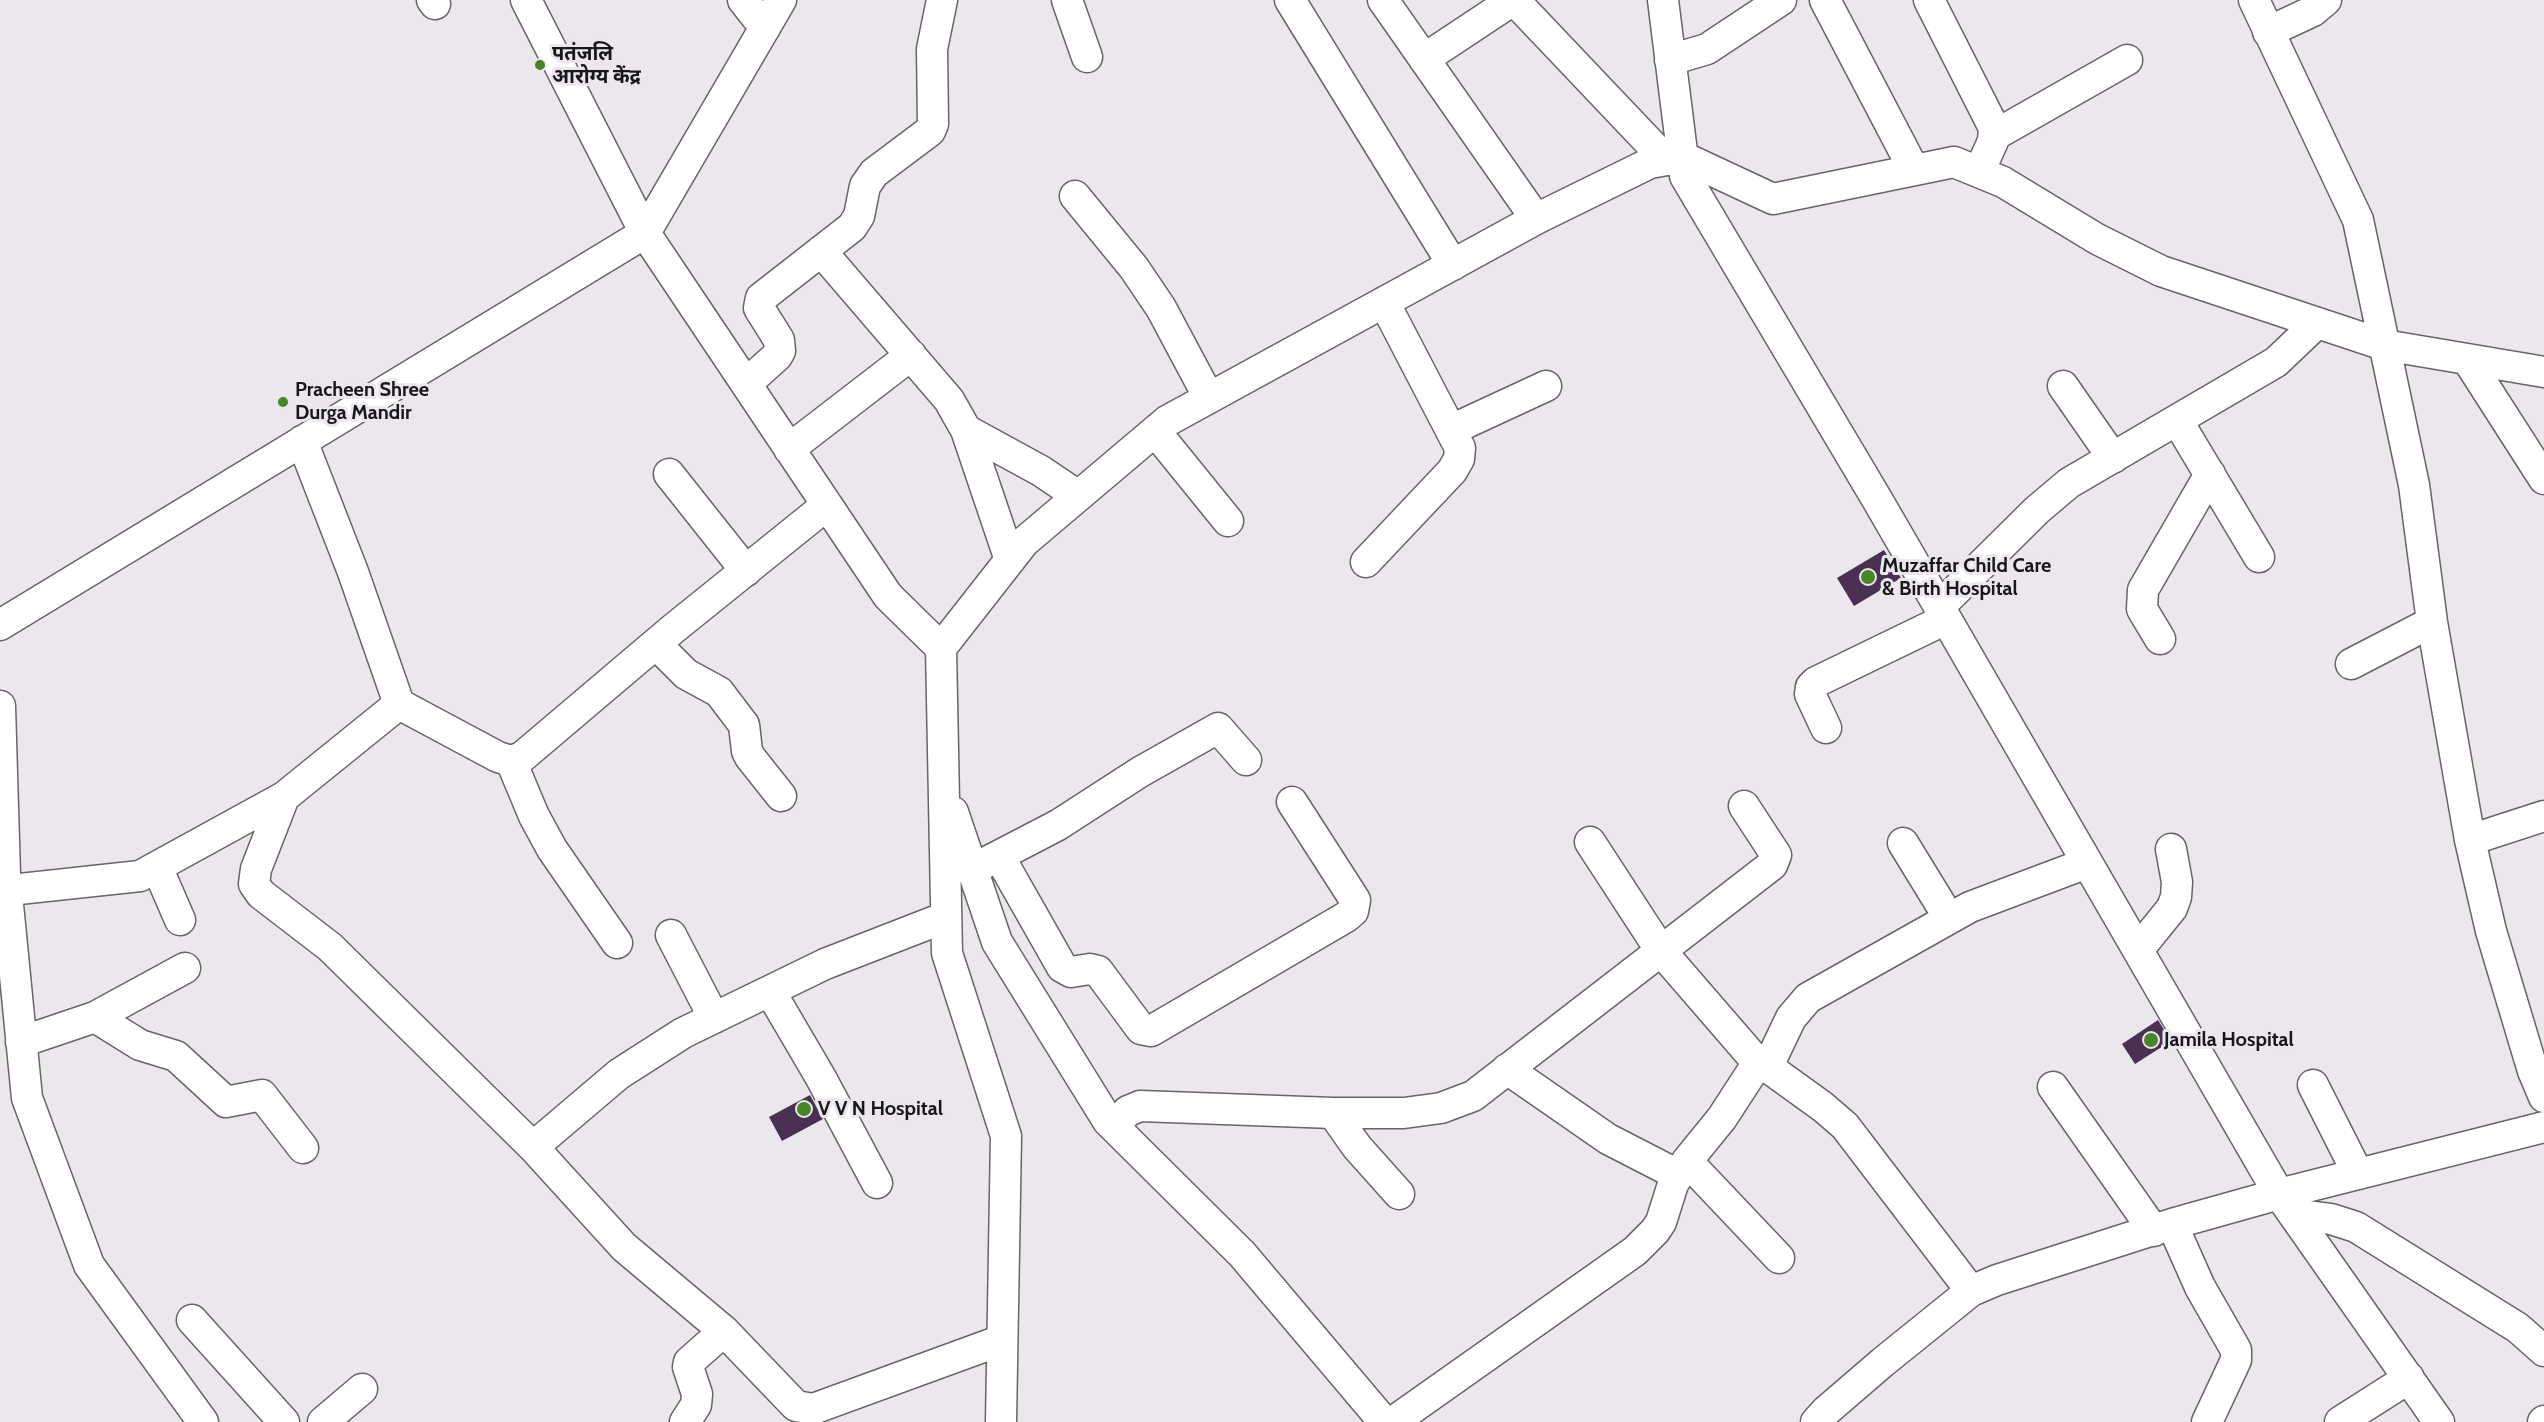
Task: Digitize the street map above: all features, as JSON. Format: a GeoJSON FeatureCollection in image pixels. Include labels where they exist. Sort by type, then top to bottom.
{"type":"FeatureCollection","features":[{"type":"Feature","properties":{"kind":"street"},"geometry":{"type":"LineString","coordinates":[[526,0],[645,233],[888,596],[941,648]]}},
{"type":"Feature","properties":{"kind":"street"},"geometry":{"type":"LineString","coordinates":[[743,0],[765,28]]}},
{"type":"Feature","properties":{"kind":"street"},"geometry":{"type":"LineString","coordinates":[[0,625],[645,233],[781,0]]}},
{"type":"Feature","properties":{"kind":"street"},"geometry":{"type":"LineString","coordinates":[[746,384],[777,356],[781,346],[759,308],[761,298],[852,227],[859,216],[865,186],[874,173],[930,131],[933,124],[932,49],[942,0]]}},
{"type":"Feature","properties":{"kind":"street"},"geometry":{"type":"LineString","coordinates":[[1067,0],[1087,57]]}},
{"type":"Feature","properties":{"kind":"street"},"geometry":{"type":"LineString","coordinates":[[1290,0],[1453,265]]}},
{"type":"Feature","properties":{"kind":"street"},"geometry":{"type":"LineString","coordinates":[[1383,0],[1536,219]]}},
{"type":"Feature","properties":{"kind":"street"},"geometry":{"type":"LineString","coordinates":[[1424,59],[1514,0],[1674,159],[1942,613],[2286,1204],[2439,1422]]}},
{"type":"Feature","properties":{"kind":"street"},"geometry":{"type":"LineString","coordinates":[[1663,0],[1671,60],[1674,159]]}},
{"type":"Feature","properties":{"kind":"street"},"geometry":{"type":"LineString","coordinates":[[1671,60],[1707,50],[1781,0]]}},
{"type":"Feature","properties":{"kind":"street"},"geometry":{"type":"LineString","coordinates":[[1825,0],[1914,170]]}},
{"type":"Feature","properties":{"kind":"street"},"geometry":{"type":"LineString","coordinates":[[1929,0],[1995,135]]}},
{"type":"Feature","properties":{"kind":"street"},"geometry":{"type":"LineString","coordinates":[[2254,0],[2358,220],[2414,485],[2432,622],[2470,840],[2491,931],[2540,1078]]}},
{"type":"Feature","properties":{"kind":"street"},"geometry":{"type":"LineString","coordinates":[[2268,32],[2313,11],[2326,0]]}},
{"type":"Feature","properties":{"kind":"street"},"geometry":{"type":"LineString","coordinates":[[1979,172],[1995,135],[2127,60]]}},
{"type":"Feature","properties":{"kind":"street"},"geometry":{"type":"LineString","coordinates":[[1001,1422],[1006,1136],[946,953],[941,648],[1024,542],[1167,421],[1536,219],[1650,163],[1674,159],[1773,199],[1954,162],[2003,182],[2097,239],[2161,271],[2384,345],[2544,372]]}},
{"type":"Feature","properties":{"kind":"street"},"geometry":{"type":"LineString","coordinates":[[1075,196],[1134,268],[1161,308],[1209,398]]}},
{"type":"Feature","properties":{"kind":"street"},"geometry":{"type":"LineString","coordinates":[[821,252],[949,400],[966,430],[1010,560]]}},
{"type":"Feature","properties":{"kind":"street"},"geometry":{"type":"LineString","coordinates":[[1366,562],[1452,471],[1459,459],[1461,448],[1384,302]]}},
{"type":"Feature","properties":{"kind":"street"},"geometry":{"type":"LineString","coordinates":[[1826,728],[1810,694],[1811,687],[1816,682],[1942,613],[2037,510],[2069,483],[2276,362],[2317,322]]}},
{"type":"Feature","properties":{"kind":"street"},"geometry":{"type":"LineString","coordinates":[[789,449],[911,355]]}},
{"type":"Feature","properties":{"kind":"street"},"geometry":{"type":"LineString","coordinates":[[2467,359],[2544,479]]}},
{"type":"Feature","properties":{"kind":"street"},"geometry":{"type":"LineString","coordinates":[[1451,430],[1545,386]]}},
{"type":"Feature","properties":{"kind":"street"},"geometry":{"type":"LineString","coordinates":[[2063,386],[2113,458]]}},
{"type":"Feature","properties":{"kind":"street"},"geometry":{"type":"LineString","coordinates":[[2176,420],[2259,557]]}},
{"type":"Feature","properties":{"kind":"street"},"geometry":{"type":"LineString","coordinates":[[966,430],[1041,471],[1078,496]]}},
{"type":"Feature","properties":{"kind":"street"},"geometry":{"type":"LineString","coordinates":[[1155,431],[1228,521]]}},
{"type":"Feature","properties":{"kind":"street"},"geometry":{"type":"LineString","coordinates":[[302,441],[354,573],[399,704],[498,757],[511,761],[522,757],[827,505]]}},
{"type":"Feature","properties":{"kind":"street"},"geometry":{"type":"LineString","coordinates":[[669,474],[746,571]]}},
{"type":"Feature","properties":{"kind":"street"},"geometry":{"type":"LineString","coordinates":[[2160,639],[2142,609],[2143,590],[2210,474]]}},
{"type":"Feature","properties":{"kind":"street"},"geometry":{"type":"LineString","coordinates":[[2351,664],[2432,622]]}},
{"type":"Feature","properties":{"kind":"street"},"geometry":{"type":"LineString","coordinates":[[656,644],[686,674],[719,692],[744,725],[747,751],[750,757],[781,796]]}},
{"type":"Feature","properties":{"kind":"street"},"geometry":{"type":"LineString","coordinates":[[4,891],[140,876],[284,796],[399,704]]}},
{"type":"Feature","properties":{"kind":"street"},"geometry":{"type":"LineString","coordinates":[[0,706],[4,891],[14,1034],[27,1098],[89,1265],[203,1422]]}},
{"type":"Feature","properties":{"kind":"street"},"geometry":{"type":"LineString","coordinates":[[972,870],[1058,825],[1140,772],[1218,728],[1246,760]]}},
{"type":"Feature","properties":{"kind":"street"},"geometry":{"type":"LineString","coordinates":[[511,761],[534,816],[552,849],[617,943]]}},
{"type":"Feature","properties":{"kind":"street"},"geometry":{"type":"LineString","coordinates":[[943,784],[997,942],[1108,1121],[1242,1254],[1382,1421],[1635,1251],[1661,1222],[1673,1184],[1683,1168],[1763,1064],[1791,1018],[1808,998],[1970,907],[2087,863]]}},
{"type":"Feature","properties":{"kind":"street"},"geometry":{"type":"LineString","coordinates":[[284,796],[256,869],[254,884],[261,894],[330,947],[533,1147],[624,1247],[724,1331],[796,1406],[813,1409],[1002,1340]]}},
{"type":"Feature","properties":{"kind":"street"},"geometry":{"type":"LineString","coordinates":[[999,856],[1062,967],[1071,972],[1090,969],[1098,971],[1141,1029],[1151,1031],[1346,917],[1353,910],[1355,900],[1292,802]]}},
{"type":"Feature","properties":{"kind":"street"},"geometry":{"type":"LineString","coordinates":[[1113,1126],[1128,1111],[1140,1106],[1333,1113],[1404,1113],[1441,1108],[1473,1096],[1772,865],[1776,855],[1744,806]]}},
{"type":"Feature","properties":{"kind":"street"},"geometry":{"type":"LineString","coordinates":[[2470,840],[2544,816]]}},
{"type":"Feature","properties":{"kind":"street"},"geometry":{"type":"LineString","coordinates":[[1590,842],[1661,951],[1751,1055],[1824,1107],[1845,1126],[1971,1291]]}},
{"type":"Feature","properties":{"kind":"street"},"geometry":{"type":"LineString","coordinates":[[1903,843],[1949,918]]}},
{"type":"Feature","properties":{"kind":"street"},"geometry":{"type":"LineString","coordinates":[[2138,950],[2172,908],[2176,897],[2177,882],[2171,849]]}},
{"type":"Feature","properties":{"kind":"street"},"geometry":{"type":"LineString","coordinates":[[157,867],[180,920]]}},
{"type":"Feature","properties":{"kind":"street"},"geometry":{"type":"LineString","coordinates":[[533,1147],[619,1074],[684,1033],[825,964],[946,917]]}},
{"type":"Feature","properties":{"kind":"street"},"geometry":{"type":"LineString","coordinates":[[671,935],[714,1018]]}},
{"type":"Feature","properties":{"kind":"street"},"geometry":{"type":"LineString","coordinates":[[14,1034],[94,1017],[185,968]]}},
{"type":"Feature","properties":{"kind":"street"},"geometry":{"type":"LineString","coordinates":[[770,991],[821,1078],[877,1183]]}},
{"type":"Feature","properties":{"kind":"street"},"geometry":{"type":"LineString","coordinates":[[94,1017],[140,1045],[176,1056],[226,1102],[262,1095],[303,1148]]}},
{"type":"Feature","properties":{"kind":"street"},"geometry":{"type":"LineString","coordinates":[[1507,1069],[1608,1139],[1683,1168],[1779,1258]]}},
{"type":"Feature","properties":{"kind":"street"},"geometry":{"type":"LineString","coordinates":[[2313,1085],[2358,1174]]}},
{"type":"Feature","properties":{"kind":"street"},"geometry":{"type":"LineString","coordinates":[[2053,1087],[2163,1227],[2236,1350],[2236,1360],[2207,1422]]}},
{"type":"Feature","properties":{"kind":"street"},"geometry":{"type":"LineString","coordinates":[[1333,1113],[1357,1147],[1399,1194]]}},
{"type":"Feature","properties":{"kind":"street"},"geometry":{"type":"LineString","coordinates":[[1816,1422],[1883,1362],[1971,1291],[1997,1280],[2163,1227],[2286,1204],[2358,1174],[2544,1127]]}},
{"type":"Feature","properties":{"kind":"street"},"geometry":{"type":"LineString","coordinates":[[2286,1204],[2356,1227],[2518,1328],[2544,1351]]}},
{"type":"Feature","properties":{"kind":"street"},"geometry":{"type":"LineString","coordinates":[[192,1320],[284,1422]]}},
{"type":"Feature","properties":{"kind":"street"},"geometry":{"type":"LineString","coordinates":[[685,1422],[696,1405],[697,1394],[688,1368],[689,1362],[724,1331]]}},
{"type":"Feature","properties":{"kind":"street"},"geometry":{"type":"LineString","coordinates":[[2340,1422],[2409,1378]]}},
{"type":"Feature","properties":{"kind":"street"},"geometry":{"type":"LineString","coordinates":[[323,1422],[362,1389]]}},
{"type":"Feature","properties":{"kind":"building"},"geometry":{"type":"Polygon","coordinates":[[[1884,550],[1901,578],[1854,606],[1837,578],[1884,550]]]}},
{"type":"Feature","properties":{"kind":"building"},"geometry":{"type":"Polygon","coordinates":[[[2158,1020],[2171,1041],[2135,1064],[2122,1044],[2158,1020]]]}},
{"type":"Feature","properties":{"kind":"building"},"geometry":{"type":"Polygon","coordinates":[[[810,1095],[823,1119],[782,1141],[769,1117],[810,1095]]]}},
{"type":"Feature","properties":{"kind":"place","name":"पतंजलि आरोग्य केंद्र"},"geometry":{"type":"Point","coordinates":[540,65]}},
{"type":"Feature","properties":{"kind":"place","name":"Pracheen Shree Durga Mandir"},"geometry":{"type":"Point","coordinates":[283,402]}},
{"type":"Feature","properties":{"kind":"place","name":"Muzaffar Child Care & Birth Hospital"},"geometry":{"type":"Point","coordinates":[1868,577]}},
{"type":"Feature","properties":{"kind":"place","name":"Jamila Hospital"},"geometry":{"type":"Point","coordinates":[2151,1040]}},
{"type":"Feature","properties":{"kind":"place","name":"V V N Hospital"},"geometry":{"type":"Point","coordinates":[804,1109]}}]}
